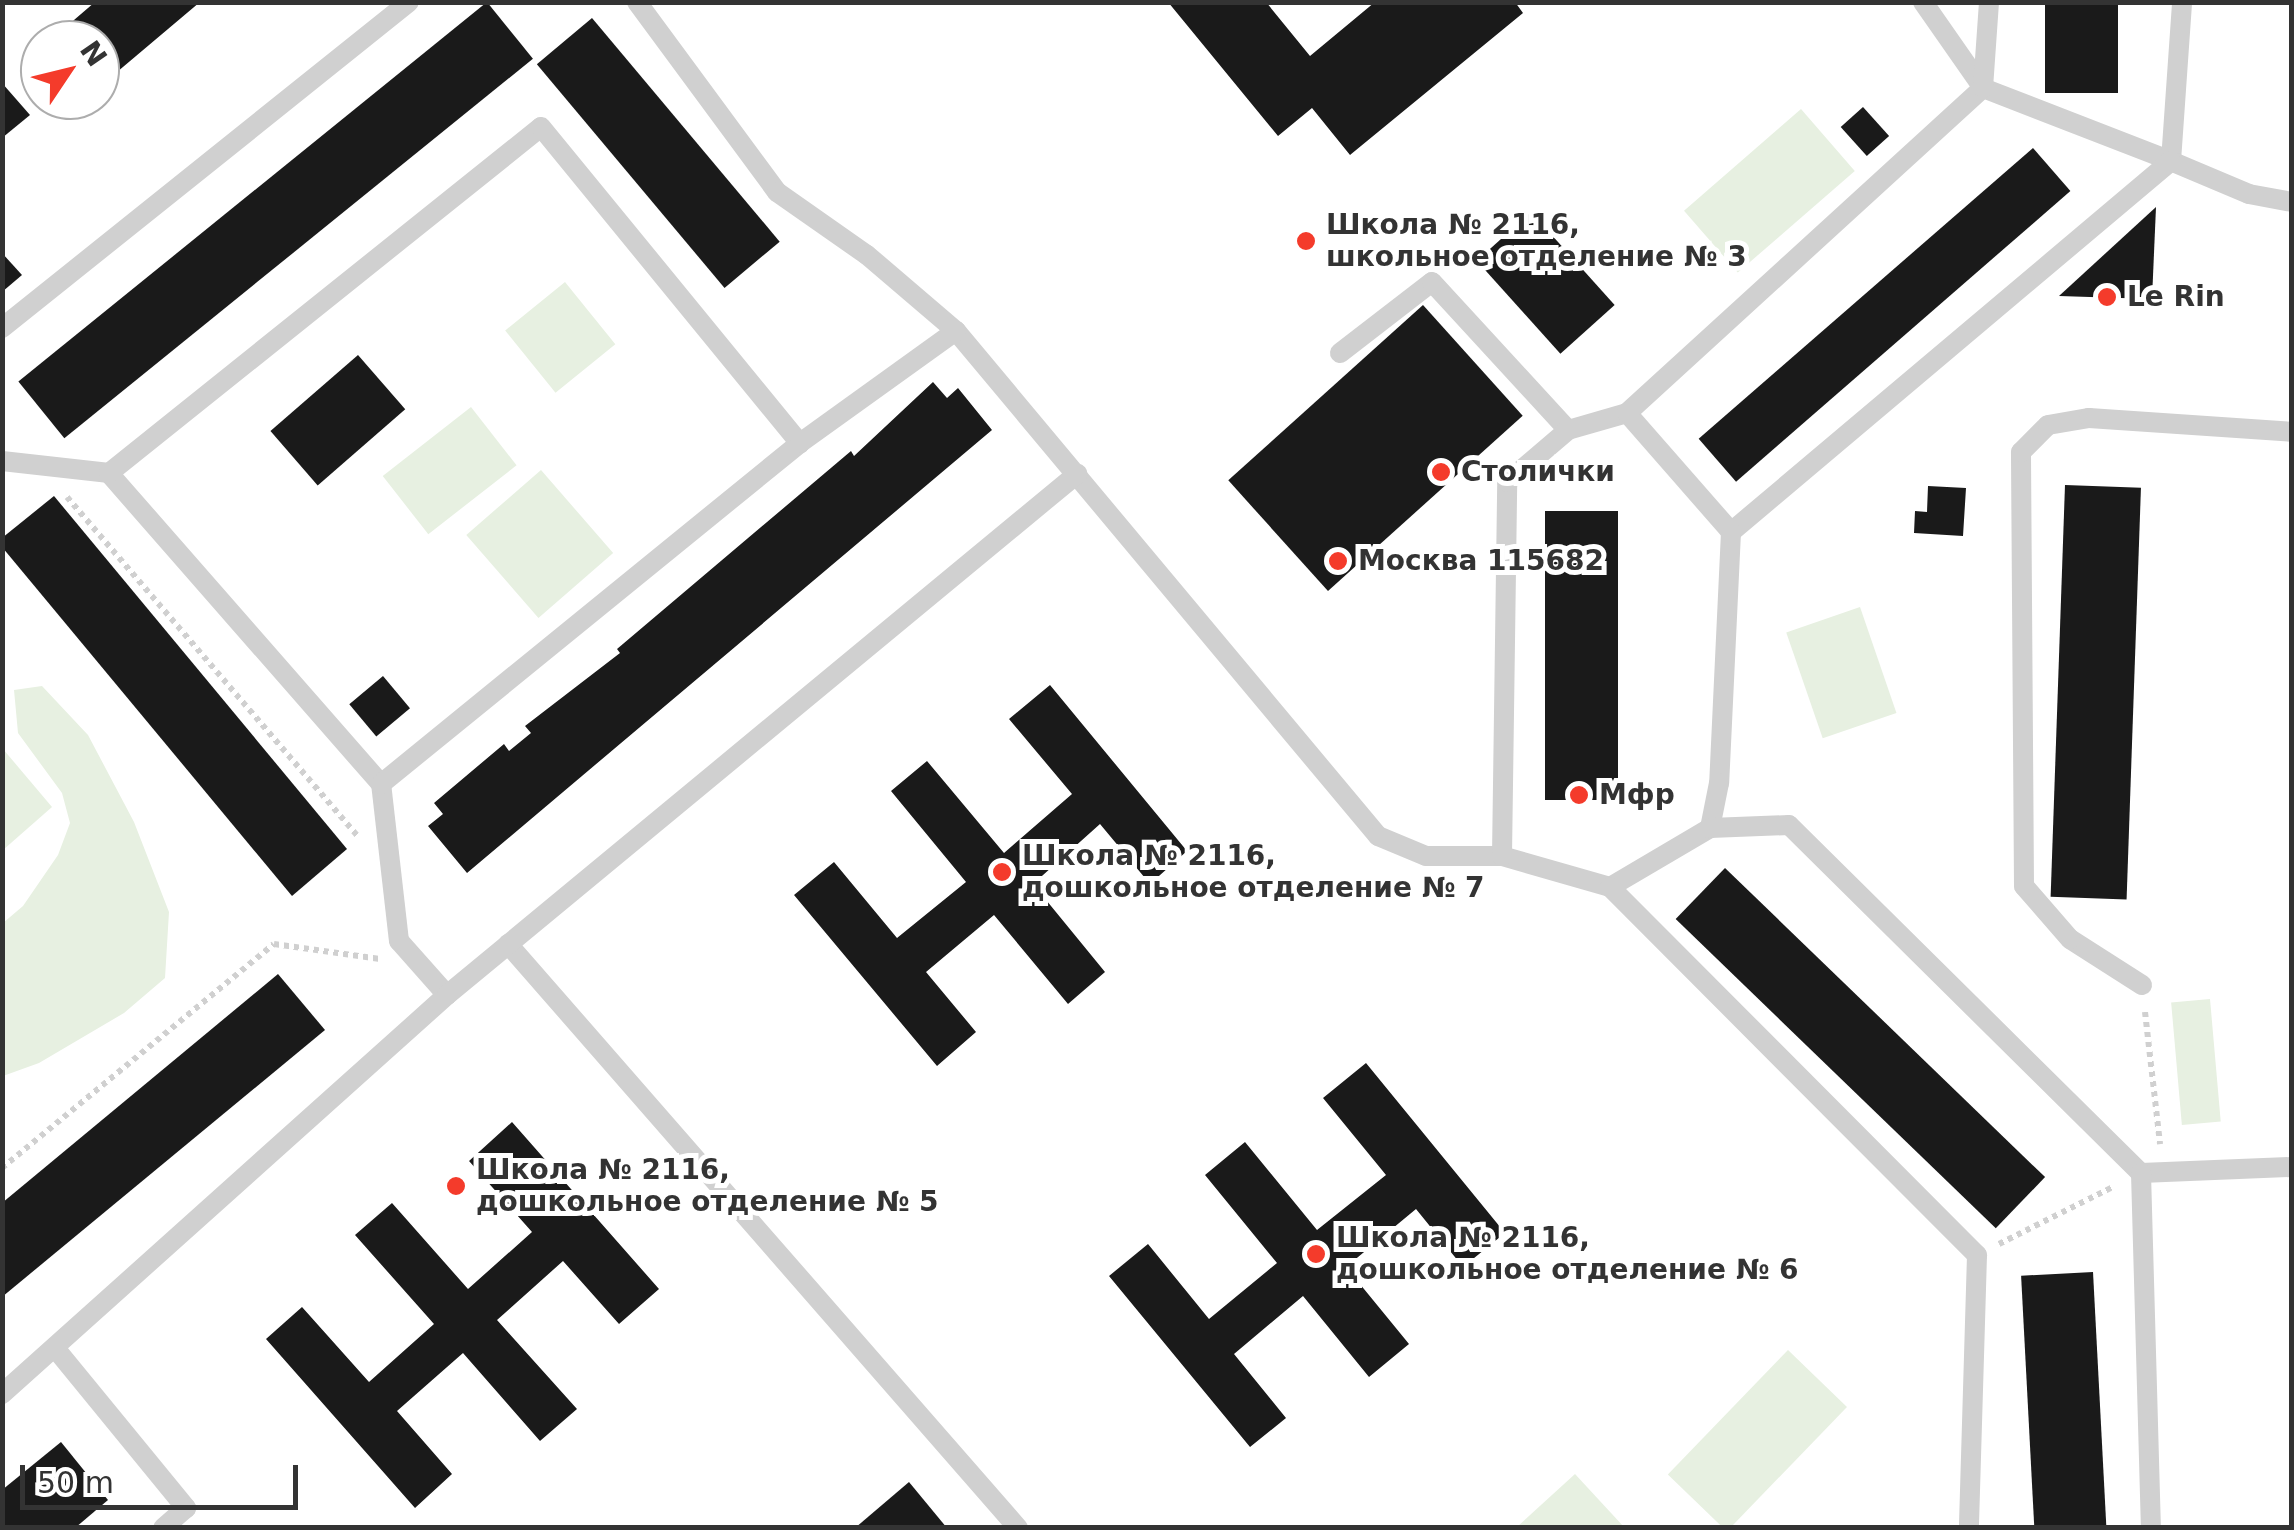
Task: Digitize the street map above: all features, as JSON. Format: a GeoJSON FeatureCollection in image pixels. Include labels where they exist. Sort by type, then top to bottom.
{"type":"FeatureCollection","features":[{"type":"Feature","properties":{"kind":"lane"},"geometry":{"type":"LineString","coordinates":[[2,328],[409,2]]}},
{"type":"Feature","properties":{"kind":"lane"},"geometry":{"type":"LineString","coordinates":[[638,2],[778,192],[868,255],[956,331],[1378,836],[1426,856],[1502,856],[1610,888],[1977,1255],[1968,1528]]}},
{"type":"Feature","properties":{"kind":"lane"},"geometry":{"type":"LineString","coordinates":[[1923,2],[1983,88],[2249,194],[2292,202]]}},
{"type":"Feature","properties":{"kind":"lane"},"geometry":{"type":"LineString","coordinates":[[1502,856],[1507,482],[1568,430],[1627,412],[1983,88],[1989,2]]}},
{"type":"Feature","properties":{"kind":"lane"},"geometry":{"type":"LineString","coordinates":[[1731,532],[2171,161],[2182,2]]}},
{"type":"Feature","properties":{"kind":"lane"},"geometry":{"type":"LineString","coordinates":[[109,473],[541,128],[800,442]]}},
{"type":"Feature","properties":{"kind":"lane"},"geometry":{"type":"LineString","coordinates":[[1340,353],[1432,282],[1568,430]]}},
{"type":"Feature","properties":{"kind":"lane"},"geometry":{"type":"LineString","coordinates":[[381,784],[800,442],[956,331]]}},
{"type":"Feature","properties":{"kind":"lane"},"geometry":{"type":"LineString","coordinates":[[1627,412],[1731,532],[1719,784],[1710,828]]}},
{"type":"Feature","properties":{"kind":"lane"},"geometry":{"type":"LineString","coordinates":[[2142,984],[2070,938],[2024,886],[2021,452],[2048,425],[2088,418],[2292,432]]}},
{"type":"Feature","properties":{"kind":"lane"},"geometry":{"type":"LineString","coordinates":[[2,461],[109,473],[381,784],[399,941],[447,995]]}},
{"type":"Feature","properties":{"kind":"lane"},"geometry":{"type":"LineString","coordinates":[[2,1394],[447,995],[1077,474]]}},
{"type":"Feature","properties":{"kind":"lane"},"geometry":{"type":"LineString","coordinates":[[1610,888],[1710,828],[1789,825],[2152,1171],[2292,1167]]}},
{"type":"Feature","properties":{"kind":"lane"},"geometry":{"type":"LineString","coordinates":[[508,944],[1018,1528]]}},
{"type":"Feature","properties":{"kind":"lane"},"geometry":{"type":"LineString","coordinates":[[2151,1528],[2152,1171]]}},
{"type":"Feature","properties":{"kind":"lane"},"geometry":{"type":"LineString","coordinates":[[55,1348],[190,1518],[163,1528]]}},
{"type":"Feature","properties":{"kind":"path"},"geometry":{"type":"LineString","coordinates":[[39,465],[392,876]]}},
{"type":"Feature","properties":{"kind":"path"},"geometry":{"type":"LineString","coordinates":[[2,1168],[274,944],[420,965]]}},
{"type":"Feature","properties":{"kind":"path"},"geometry":{"type":"LineString","coordinates":[[1977,1255],[2152,1171],[2142,984]]}},
{"type":"Feature","properties":{"kind":"green space"},"geometry":{"type":"Polygon","coordinates":[[[1801,109],[1855,171],[1738,273],[1684,211],[1801,109]]]}},
{"type":"Feature","properties":{"kind":"green space"},"geometry":{"type":"Polygon","coordinates":[[[565,282],[615,344],[556,393],[505,330],[565,282]]]}},
{"type":"Feature","properties":{"kind":"green space"},"geometry":{"type":"Polygon","coordinates":[[[471,407],[517,465],[428,534],[383,476],[471,407]]]}},
{"type":"Feature","properties":{"kind":"green space"},"geometry":{"type":"Polygon","coordinates":[[[541,470],[613,553],[538,618],[466,535],[541,470]]]}},
{"type":"Feature","properties":{"kind":"green space"},"geometry":{"type":"Polygon","coordinates":[[[1860,607],[1896,713],[1823,738],[1786,632],[1860,607]]]}},
{"type":"Feature","properties":{"kind":"green space"},"geometry":{"type":"Polygon","coordinates":[[[42,686],[88,735],[134,822],[169,912],[165,978],[124,1013],[39,1063],[3,1076],[3,923],[23,906],[58,855],[70,823],[62,793],[18,733],[14,690],[42,686]]]}},
{"type":"Feature","properties":{"kind":"green space"},"geometry":{"type":"Polygon","coordinates":[[[3,749],[52,807],[2,850],[3,749]]]}},
{"type":"Feature","properties":{"kind":"green space"},"geometry":{"type":"Polygon","coordinates":[[[2210,999],[2221,1122],[2182,1125],[2171,1002],[2210,999]]]}},
{"type":"Feature","properties":{"kind":"green space"},"geometry":{"type":"Polygon","coordinates":[[[1788,1350],[1847,1407],[1730,1528],[1723,1528],[1668,1474],[1788,1350]]]}},
{"type":"Feature","properties":{"kind":"green space"},"geometry":{"type":"Polygon","coordinates":[[[1575,1474],[1624,1527],[1517,1527],[1575,1474]]]}},
{"type":"Feature","properties":{"kind":"building"},"geometry":{"type":"Polygon","coordinates":[[[95,2],[200,2],[120,70],[120,20],[74,20],[95,2]]]}},
{"type":"Feature","properties":{"kind":"building"},"geometry":{"type":"Polygon","coordinates":[[[487,2],[533,59],[64,438],[18,381],[487,2]]]}},
{"type":"Feature","properties":{"kind":"building"},"geometry":{"type":"Polygon","coordinates":[[[1168,2],[1266,2],[1310,56],[1375,2],[1515,2],[1523,13],[1350,155],[1312,108],[1278,136],[1168,2]]]}},
{"type":"Feature","properties":{"kind":"building"},"geometry":{"type":"Polygon","coordinates":[[[2045,2],[2118,2],[2118,93],[2045,93],[2045,2]]]}},
{"type":"Feature","properties":{"kind":"building"},"geometry":{"type":"Polygon","coordinates":[[[592,18],[780,242],[725,288],[537,64],[592,18]]]}},
{"type":"Feature","properties":{"kind":"building"},"geometry":{"type":"Polygon","coordinates":[[[2,83],[20,104],[20,120],[24,120],[2,138],[2,83]]]}},
{"type":"Feature","properties":{"kind":"building"},"geometry":{"type":"Polygon","coordinates":[[[1863,107],[1889,136],[1867,156],[1841,127],[1863,107]]]}},
{"type":"Feature","properties":{"kind":"building"},"geometry":{"type":"Polygon","coordinates":[[[2033,148],[2070,191],[1736,482],[1699,439],[2033,148]]]}},
{"type":"Feature","properties":{"kind":"building"},"geometry":{"type":"Polygon","coordinates":[[[2156,207],[2152,299],[2059,296],[2156,207]]]}},
{"type":"Feature","properties":{"kind":"building"},"geometry":{"type":"Polygon","coordinates":[[[1531,212],[1615,305],[1560,354],[1477,261],[1531,212]]]}},
{"type":"Feature","properties":{"kind":"building"},"geometry":{"type":"Polygon","coordinates":[[[2,253],[22,275],[2,292],[2,253]]]}},
{"type":"Feature","properties":{"kind":"building"},"geometry":{"type":"Polygon","coordinates":[[[1423,305],[1523,416],[1328,591],[1228,480],[1423,305]]]}},
{"type":"Feature","properties":{"kind":"building"},"geometry":{"type":"Polygon","coordinates":[[[358,355],[405,409],[318,485],[270,431],[358,355]]]}},
{"type":"Feature","properties":{"kind":"building"},"geometry":{"type":"Polygon","coordinates":[[[933,382],[947,398],[958,388],[992,430],[467,873],[428,826],[443,814],[434,803],[504,744],[509,751],[531,733],[525,726],[620,653],[617,649],[851,451],[854,456],[933,382]]]}},
{"type":"Feature","properties":{"kind":"building"},"geometry":{"type":"Polygon","coordinates":[[[2065,485],[2141,488],[2127,899],[2051,897],[2065,485]]]}},
{"type":"Feature","properties":{"kind":"building"},"geometry":{"type":"Polygon","coordinates":[[[1928,486],[1966,488],[1963,536],[1914,533],[1915,511],[1927,512],[1928,486]]]}},
{"type":"Feature","properties":{"kind":"building"},"geometry":{"type":"Polygon","coordinates":[[[54,496],[347,849],[292,896],[2,547],[2,538],[54,496]]]}},
{"type":"Feature","properties":{"kind":"building"},"geometry":{"type":"Polygon","coordinates":[[[1545,511],[1618,511],[1618,800],[1545,800],[1545,511]]]}},
{"type":"Feature","properties":{"kind":"building"},"geometry":{"type":"Polygon","coordinates":[[[383,676],[410,708],[376,736],[349,704],[383,676]]]}},
{"type":"Feature","properties":{"kind":"building","name":"Школа № 2116, дошкольное отделение № 7"},"geometry":{"type":"Polygon","coordinates":[[[1050,685],[1187,851],[1150,884],[1100,824],[1033,884],[1105,972],[1068,1004],[994,915],[926,972],[976,1032],[937,1066],[794,895],[834,862],[897,938],[966,882],[891,791],[927,761],[1004,853],[1072,794],[1009,719],[1050,685]]]}},
{"type":"Feature","properties":{"kind":"building"},"geometry":{"type":"Polygon","coordinates":[[[1725,868],[2045,1177],[1996,1228],[1676,919],[1725,868]]]}},
{"type":"Feature","properties":{"kind":"building"},"geometry":{"type":"Polygon","coordinates":[[[278,974],[325,1030],[2,1297],[2,1203],[278,974]]]}},
{"type":"Feature","properties":{"kind":"building","name":"Школа № 2116, дошкольное отделение № 6"},"geometry":{"type":"Polygon","coordinates":[[[1366,1063],[1505,1233],[1463,1267],[1416,1209],[1346,1267],[1409,1344],[1369,1377],[1303,1296],[1234,1354],[1286,1418],[1250,1447],[1109,1276],[1148,1244],[1209,1319],[1277,1263],[1205,1175],[1245,1142],[1317,1230],[1386,1175],[1323,1098],[1366,1063]]]}},
{"type":"Feature","properties":{"kind":"building"},"geometry":{"type":"Polygon","coordinates":[[[512,1122],[659,1289],[619,1324],[563,1261],[497,1320],[577,1409],[540,1441],[463,1353],[397,1411],[452,1474],[415,1508],[266,1339],[302,1307],[369,1382],[434,1324],[355,1235],[392,1203],[468,1289],[532,1232],[469,1161],[512,1122]]]}},
{"type":"Feature","properties":{"kind":"building"},"geometry":{"type":"Polygon","coordinates":[[[2093,1272],[2106,1528],[2034,1528],[2021,1276],[2093,1272]]]}},
{"type":"Feature","properties":{"kind":"building"},"geometry":{"type":"Polygon","coordinates":[[[61,1442],[108,1500],[75,1528],[2,1528],[2,1490],[61,1442]]]}},
{"type":"Feature","properties":{"kind":"building"},"geometry":{"type":"Polygon","coordinates":[[[909,1482],[947,1528],[855,1528],[909,1482]]]}},
{"type":"Feature","properties":{"kind":"place","name":"Школа № 2116, школьное отделение № 3"},"geometry":{"type":"Point","coordinates":[1306,241]}},
{"type":"Feature","properties":{"kind":"place","name":"Le Rin"},"geometry":{"type":"Point","coordinates":[2107,297]}},
{"type":"Feature","properties":{"kind":"place","name":"Столички"},"geometry":{"type":"Point","coordinates":[1441,472]}},
{"type":"Feature","properties":{"kind":"place","name":"Москва 115682"},"geometry":{"type":"Point","coordinates":[1338,561]}},
{"type":"Feature","properties":{"kind":"place","name":"Мфр"},"geometry":{"type":"Point","coordinates":[1579,795]}},
{"type":"Feature","properties":{"kind":"place","name":"Школа № 2116, дошкольное отделение № 7"},"geometry":{"type":"Point","coordinates":[1002,872]}},
{"type":"Feature","properties":{"kind":"place","name":"Школа № 2116, дошкольное отделение № 5"},"geometry":{"type":"Point","coordinates":[456,1186]}},
{"type":"Feature","properties":{"kind":"place","name":"Школа № 2116, дошкольное отделение № 6"},"geometry":{"type":"Point","coordinates":[1316,1254]}}]}
